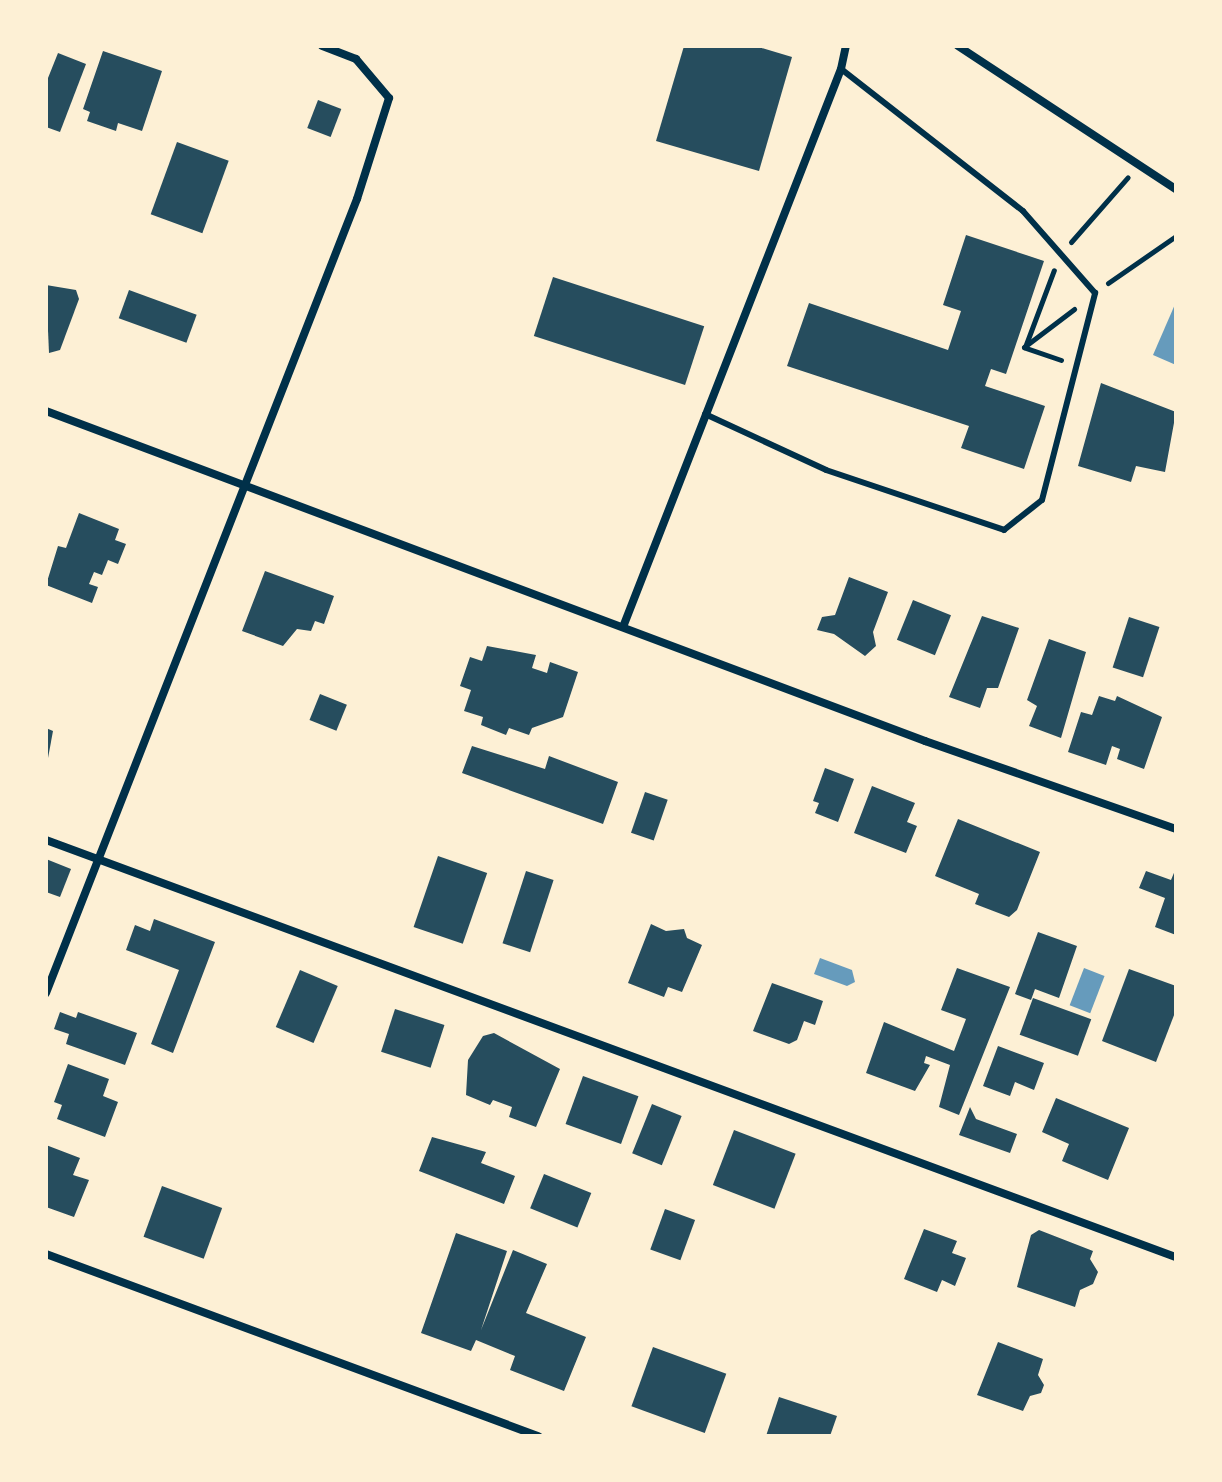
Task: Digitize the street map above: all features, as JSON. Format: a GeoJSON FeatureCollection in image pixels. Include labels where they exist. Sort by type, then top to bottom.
{"type":"FeatureCollection","features":[{"type":"Feature","properties":{"kind":"street"},"geometry":{"type":"LineString","coordinates":[[46,993],[357,199],[389,98],[356,59],[322,46]]}},
{"type":"Feature","properties":{"kind":"street"},"geometry":{"type":"LineString","coordinates":[[623,627],[841,69],[846,46]]}},
{"type":"Feature","properties":{"kind":"street"},"geometry":{"type":"LineString","coordinates":[[958,46],[1176,189]]}},
{"type":"Feature","properties":{"kind":"street"},"geometry":{"type":"LineString","coordinates":[[46,411],[623,627],[1176,829]]}},
{"type":"Feature","properties":{"kind":"street"},"geometry":{"type":"LineString","coordinates":[[46,840],[1176,1257]]}},
{"type":"Feature","properties":{"kind":"street"},"geometry":{"type":"LineString","coordinates":[[46,1254],[538,1436]]}},
{"type":"Feature","properties":{"kind":"lane"},"geometry":{"type":"LineString","coordinates":[[705,414],[826,470],[1004,530],[1042,500],[1095,293],[1023,211],[841,69]]}},
{"type":"Feature","properties":{"kind":"water"},"geometry":{"type":"Polygon","coordinates":[[[1176,302],[1176,365],[1153,355],[1176,302]]]}},
{"type":"Feature","properties":{"kind":"water"},"geometry":{"type":"Polygon","coordinates":[[[820,958],[852,970],[855,982],[847,986],[814,974],[820,958]]]}},
{"type":"Feature","properties":{"kind":"water"},"geometry":{"type":"Polygon","coordinates":[[[1084,968],[1105,976],[1090,1013],[1070,1005],[1084,968]]]}},
{"type":"Feature","properties":{"kind":"building"},"geometry":{"type":"Polygon","coordinates":[[[684,46],[755,46],[792,57],[759,171],[656,141],[684,46]]]}},
{"type":"Feature","properties":{"kind":"building"},"geometry":{"type":"Polygon","coordinates":[[[103,51],[162,71],[142,131],[118,123],[116,131],[87,121],[90,112],[83,109],[103,51]]]}},
{"type":"Feature","properties":{"kind":"building"},"geometry":{"type":"Polygon","coordinates":[[[58,53],[86,64],[60,132],[46,127],[46,83],[58,53]]]}},
{"type":"Feature","properties":{"kind":"building"},"geometry":{"type":"Polygon","coordinates":[[[318,100],[341,109],[331,137],[307,128],[318,100]]]}},
{"type":"Feature","properties":{"kind":"building"},"geometry":{"type":"Polygon","coordinates":[[[177,142],[229,161],[202,233],[151,214],[177,142]]]}},
{"type":"Feature","properties":{"kind":"building"},"geometry":{"type":"Polygon","coordinates":[[[966,235],[1044,261],[1006,374],[991,369],[985,386],[1045,406],[1024,469],[961,448],[969,426],[787,366],[809,303],[948,350],[961,311],[943,305],[966,235]]]}},
{"type":"Feature","properties":{"kind":"building"},"geometry":{"type":"Polygon","coordinates":[[[553,277],[704,326],[685,385],[534,336],[553,277]]]}},
{"type":"Feature","properties":{"kind":"building"},"geometry":{"type":"Polygon","coordinates":[[[46,285],[76,290],[79,299],[60,350],[49,353],[46,285]]]}},
{"type":"Feature","properties":{"kind":"building"},"geometry":{"type":"Polygon","coordinates":[[[129,290],[197,315],[186,343],[119,318],[129,290]]]}},
{"type":"Feature","properties":{"kind":"building"},"geometry":{"type":"Polygon","coordinates":[[[1101,383],[1176,412],[1165,472],[1136,466],[1131,482],[1078,466],[1101,383]]]}},
{"type":"Feature","properties":{"kind":"building"},"geometry":{"type":"Polygon","coordinates":[[[79,513],[119,529],[115,540],[126,544],[118,564],[108,560],[102,575],[94,572],[89,584],[98,587],[92,603],[46,585],[58,546],[66,548],[79,513]]]}},
{"type":"Feature","properties":{"kind":"building"},"geometry":{"type":"Polygon","coordinates":[[[265,571],[334,596],[324,624],[315,621],[311,631],[297,629],[283,646],[242,631],[265,571]]]}},
{"type":"Feature","properties":{"kind":"building"},"geometry":{"type":"Polygon","coordinates":[[[849,577],[888,592],[873,632],[876,646],[865,656],[834,634],[817,630],[822,617],[835,615],[849,577]]]}},
{"type":"Feature","properties":{"kind":"building"},"geometry":{"type":"Polygon","coordinates":[[[913,600],[951,615],[935,655],[897,640],[913,600]]]}},
{"type":"Feature","properties":{"kind":"building"},"geometry":{"type":"Polygon","coordinates":[[[982,616],[1019,628],[998,688],[987,688],[980,708],[949,697],[982,616]]]}},
{"type":"Feature","properties":{"kind":"building"},"geometry":{"type":"Polygon","coordinates":[[[1129,617],[1159,627],[1143,677],[1113,667],[1129,617]]]}},
{"type":"Feature","properties":{"kind":"building"},"geometry":{"type":"Polygon","coordinates":[[[1049,639],[1086,652],[1061,738],[1029,726],[1037,706],[1027,700],[1049,639]]]}},
{"type":"Feature","properties":{"kind":"building"},"geometry":{"type":"Polygon","coordinates":[[[487,646],[536,655],[532,668],[547,673],[550,662],[578,672],[563,717],[532,728],[529,735],[509,728],[506,735],[481,725],[483,717],[464,711],[471,690],[460,686],[470,657],[482,661],[487,646]]]}},
{"type":"Feature","properties":{"kind":"building"},"geometry":{"type":"Polygon","coordinates":[[[320,694],[347,705],[336,731],[310,720],[320,694]]]}},
{"type":"Feature","properties":{"kind":"building"},"geometry":{"type":"Polygon","coordinates":[[[1099,696],[1115,701],[1117,696],[1162,717],[1144,769],[1117,759],[1120,749],[1112,746],[1106,765],[1068,752],[1081,712],[1092,715],[1099,696]]]}},
{"type":"Feature","properties":{"kind":"building"},"geometry":{"type":"Polygon","coordinates":[[[46,728],[53,731],[46,769],[46,728]]]}},
{"type":"Feature","properties":{"kind":"building"},"geometry":{"type":"Polygon","coordinates":[[[472,746],[545,769],[549,756],[618,782],[603,824],[462,773],[472,746]]]}},
{"type":"Feature","properties":{"kind":"building"},"geometry":{"type":"Polygon","coordinates":[[[825,768],[854,779],[838,822],[815,813],[819,803],[813,801],[825,768]]]}},
{"type":"Feature","properties":{"kind":"building"},"geometry":{"type":"Polygon","coordinates":[[[872,786],[915,803],[907,822],[917,826],[906,853],[854,833],[872,786]]]}},
{"type":"Feature","properties":{"kind":"building"},"geometry":{"type":"Polygon","coordinates":[[[645,792],[668,800],[654,840],[631,833],[645,792]]]}},
{"type":"Feature","properties":{"kind":"building"},"geometry":{"type":"Polygon","coordinates":[[[958,819],[1040,852],[1017,910],[1009,917],[975,904],[979,894],[935,876],[958,819]]]}},
{"type":"Feature","properties":{"kind":"building"},"geometry":{"type":"Polygon","coordinates":[[[438,856],[487,873],[463,944],[414,927],[438,856]]]}},
{"type":"Feature","properties":{"kind":"building"},"geometry":{"type":"Polygon","coordinates":[[[46,859],[71,869],[60,897],[46,892],[46,859]]]}},
{"type":"Feature","properties":{"kind":"building"},"geometry":{"type":"Polygon","coordinates":[[[1176,868],[1176,935],[1155,927],[1165,898],[1139,888],[1146,871],[1171,880],[1176,868]]]}},
{"type":"Feature","properties":{"kind":"building"},"geometry":{"type":"Polygon","coordinates":[[[526,871],[554,880],[530,952],[503,943],[526,871]]]}},
{"type":"Feature","properties":{"kind":"building"},"geometry":{"type":"Polygon","coordinates":[[[154,919],[215,942],[173,1053],[151,1044],[179,970],[126,950],[135,925],[150,931],[154,919]]]}},
{"type":"Feature","properties":{"kind":"building"},"geometry":{"type":"Polygon","coordinates":[[[651,924],[666,931],[684,929],[687,938],[702,945],[682,992],[668,987],[664,997],[628,983],[651,924]]]}},
{"type":"Feature","properties":{"kind":"building"},"geometry":{"type":"Polygon","coordinates":[[[1038,932],[1077,946],[1059,998],[1035,989],[1031,1000],[1015,994],[1038,932]]]}},
{"type":"Feature","properties":{"kind":"building"},"geometry":{"type":"Polygon","coordinates":[[[957,968],[1010,987],[959,1115],[939,1107],[950,1065],[926,1056],[924,1063],[930,1065],[915,1091],[866,1073],[884,1022],[954,1051],[966,1019],[941,1010],[957,968]]]}},
{"type":"Feature","properties":{"kind":"building"},"geometry":{"type":"Polygon","coordinates":[[[1129,969],[1176,986],[1176,1010],[1156,1062],[1102,1041],[1129,969]]]}},
{"type":"Feature","properties":{"kind":"building"},"geometry":{"type":"Polygon","coordinates":[[[300,970],[338,986],[314,1043],[276,1027],[300,970]]]}},
{"type":"Feature","properties":{"kind":"building"},"geometry":{"type":"Polygon","coordinates":[[[772,983],[823,1001],[815,1025],[804,1021],[797,1040],[789,1044],[753,1031],[772,983]]]}},
{"type":"Feature","properties":{"kind":"building"},"geometry":{"type":"Polygon","coordinates":[[[1033,998],[1091,1019],[1078,1056],[1020,1035],[1033,998]]]}},
{"type":"Feature","properties":{"kind":"building"},"geometry":{"type":"Polygon","coordinates":[[[395,1009],[444,1025],[431,1068],[381,1052],[395,1009]]]}},
{"type":"Feature","properties":{"kind":"building"},"geometry":{"type":"Polygon","coordinates":[[[60,1012],[76,1018],[78,1012],[137,1033],[125,1065],[66,1044],[69,1034],[54,1029],[60,1012]]]}},
{"type":"Feature","properties":{"kind":"building"},"geometry":{"type":"Polygon","coordinates":[[[494,1033],[560,1069],[536,1127],[509,1117],[512,1107],[493,1100],[490,1105],[466,1095],[468,1060],[483,1036],[494,1033]]]}},
{"type":"Feature","properties":{"kind":"building"},"geometry":{"type":"Polygon","coordinates":[[[998,1046],[1044,1063],[1034,1090],[1015,1082],[1010,1096],[983,1086],[998,1046]]]}},
{"type":"Feature","properties":{"kind":"building"},"geometry":{"type":"Polygon","coordinates":[[[68,1064],[109,1079],[103,1096],[118,1102],[105,1137],[57,1119],[62,1105],[54,1102],[68,1064]]]}},
{"type":"Feature","properties":{"kind":"building"},"geometry":{"type":"Polygon","coordinates":[[[583,1076],[638,1096],[621,1144],[566,1124],[583,1076]]]}},
{"type":"Feature","properties":{"kind":"building"},"geometry":{"type":"Polygon","coordinates":[[[1056,1098],[1129,1128],[1108,1180],[1062,1161],[1069,1144],[1042,1132],[1056,1098]]]}},
{"type":"Feature","properties":{"kind":"building"},"geometry":{"type":"Polygon","coordinates":[[[652,1104],[682,1116],[662,1165],[632,1153],[652,1104]]]}},
{"type":"Feature","properties":{"kind":"building"},"geometry":{"type":"Polygon","coordinates":[[[970,1107],[976,1119],[1017,1134],[1010,1153],[959,1135],[970,1107]]]}},
{"type":"Feature","properties":{"kind":"building"},"geometry":{"type":"Polygon","coordinates":[[[734,1130],[796,1154],[774,1209],[713,1185],[734,1130]]]}},
{"type":"Feature","properties":{"kind":"building"},"geometry":{"type":"Polygon","coordinates":[[[432,1137],[486,1152],[481,1163],[515,1176],[504,1204],[419,1171],[432,1137]]]}},
{"type":"Feature","properties":{"kind":"building"},"geometry":{"type":"Polygon","coordinates":[[[46,1145],[80,1158],[73,1175],[89,1180],[74,1217],[46,1207],[46,1145]]]}},
{"type":"Feature","properties":{"kind":"building"},"geometry":{"type":"Polygon","coordinates":[[[544,1174],[591,1193],[577,1227],[530,1208],[544,1174]]]}},
{"type":"Feature","properties":{"kind":"building"},"geometry":{"type":"Polygon","coordinates":[[[162,1186],[222,1208],[204,1259],[144,1237],[162,1186]]]}},
{"type":"Feature","properties":{"kind":"building"},"geometry":{"type":"Polygon","coordinates":[[[665,1209],[695,1220],[680,1260],[650,1249],[665,1209]]]}},
{"type":"Feature","properties":{"kind":"building"},"geometry":{"type":"Polygon","coordinates":[[[924,1229],[957,1241],[952,1253],[966,1258],[955,1286],[942,1280],[937,1292],[904,1279],[924,1229]]]}},
{"type":"Feature","properties":{"kind":"building"},"geometry":{"type":"Polygon","coordinates":[[[1039,1230],[1093,1251],[1090,1259],[1098,1272],[1093,1284],[1080,1290],[1075,1307],[1017,1287],[1031,1235],[1039,1230]]]}},
{"type":"Feature","properties":{"kind":"building"},"geometry":{"type":"Polygon","coordinates":[[[456,1233],[507,1251],[481,1330],[513,1250],[547,1264],[526,1313],[586,1337],[564,1391],[510,1370],[515,1356],[476,1340],[471,1351],[421,1333],[456,1233]]]}},
{"type":"Feature","properties":{"kind":"building"},"geometry":{"type":"Polygon","coordinates":[[[998,1342],[1043,1359],[1038,1375],[1044,1385],[1041,1393],[1030,1396],[1023,1411],[977,1395],[998,1342]]]}},
{"type":"Feature","properties":{"kind":"building"},"geometry":{"type":"Polygon","coordinates":[[[653,1347],[726,1374],[705,1433],[631,1406],[653,1347]]]}},
{"type":"Feature","properties":{"kind":"building"},"geometry":{"type":"Polygon","coordinates":[[[779,1397],[837,1416],[830,1436],[766,1436],[779,1397]]]}}]}
